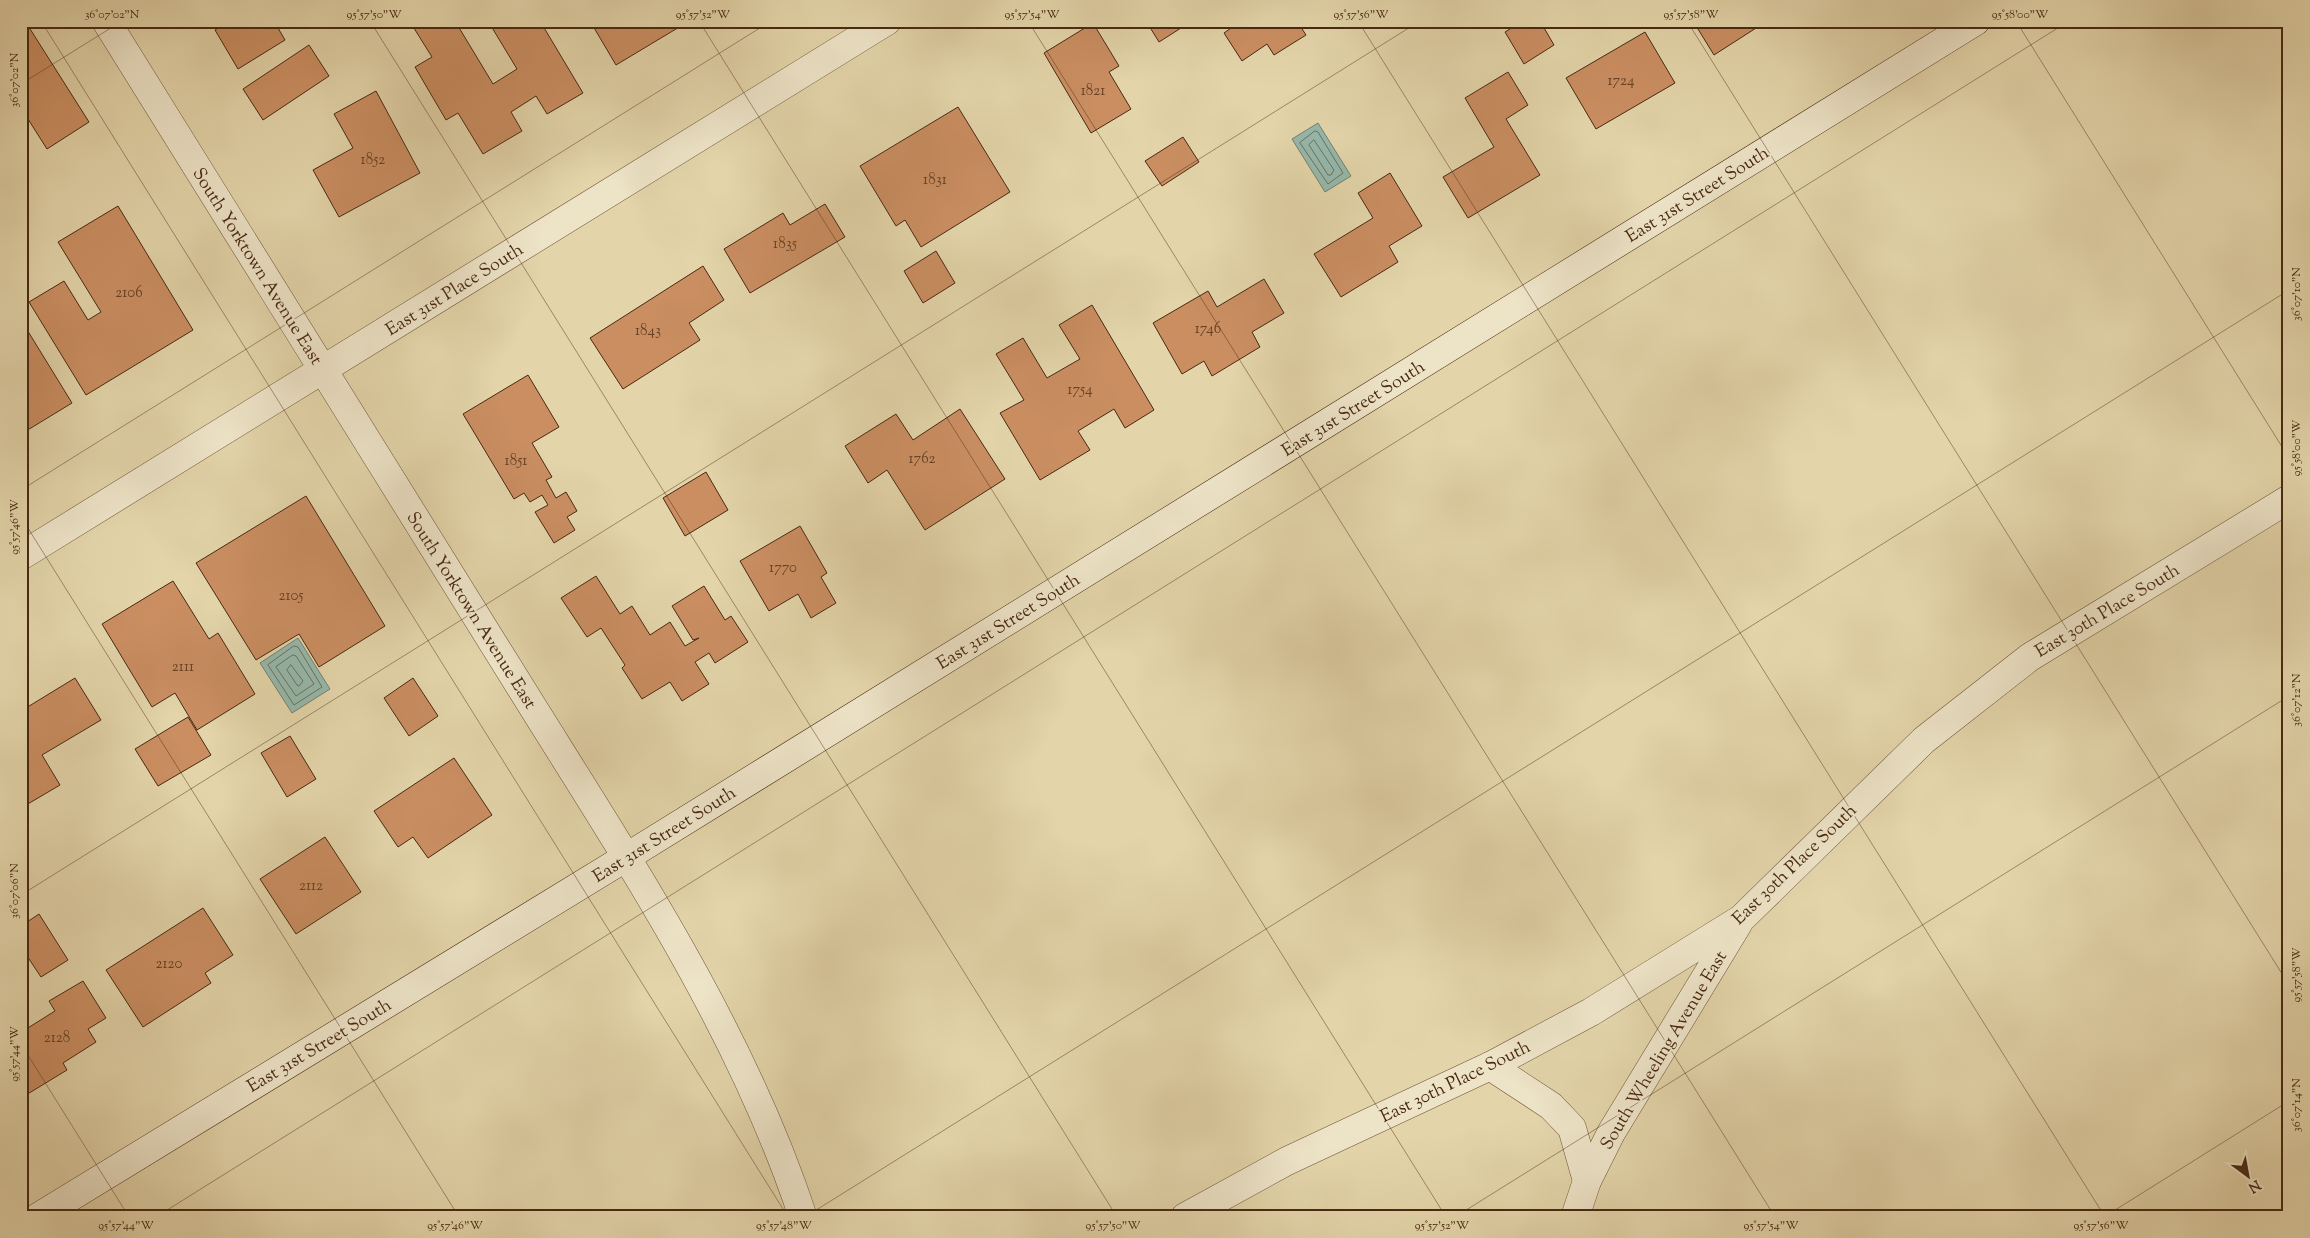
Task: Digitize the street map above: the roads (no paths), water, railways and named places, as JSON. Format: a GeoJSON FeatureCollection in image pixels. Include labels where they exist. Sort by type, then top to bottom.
{"type":"FeatureCollection","features":[{"type":"Feature","properties":{"kind":"street","name":"South Yorktown Avenue East"},"geometry":{"type":"LineString","coordinates":[[106,21],[625,858],[716,1010],[755,1093],[789,1176],[803,1217]]}},
{"type":"Feature","properties":{"kind":"street","name":"East 31st Place South"},"geometry":{"type":"LineString","coordinates":[[21,556],[887,21]]}},
{"type":"Feature","properties":{"kind":"street","name":"East 31st Street South"},"geometry":{"type":"LineString","coordinates":[[38,1217],[625,858],[1976,21]]}},
{"type":"Feature","properties":{"kind":"street","name":"East 30th Place South"},"geometry":{"type":"LineString","coordinates":[[1184,1217],[1288,1161],[1490,1066],[1591,1012],[1740,919],[1924,740],[2030,657],[2289,499]]}},
{"type":"Feature","properties":{"kind":"street","name":"South Wheeling Avenue East"},"geometry":{"type":"LineString","coordinates":[[1575,1217],[1587,1181],[1612,1133],[1740,919]]}},
{"type":"Feature","properties":{"kind":"street","name":"South Wheeling Avenue East"},"geometry":{"type":"LineString","coordinates":[[1490,1066],[1551,1106],[1572,1128],[1587,1181]]}},
{"type":"Feature","properties":{"kind":"water"},"geometry":{"type":"Polygon","coordinates":[[[1318,123],[1351,176],[1325,192],[1292,139],[1318,123]]]}},
{"type":"Feature","properties":{"kind":"water"},"geometry":{"type":"Polygon","coordinates":[[[298,638],[330,689],[292,713],[260,663],[298,638]]]}}]}
